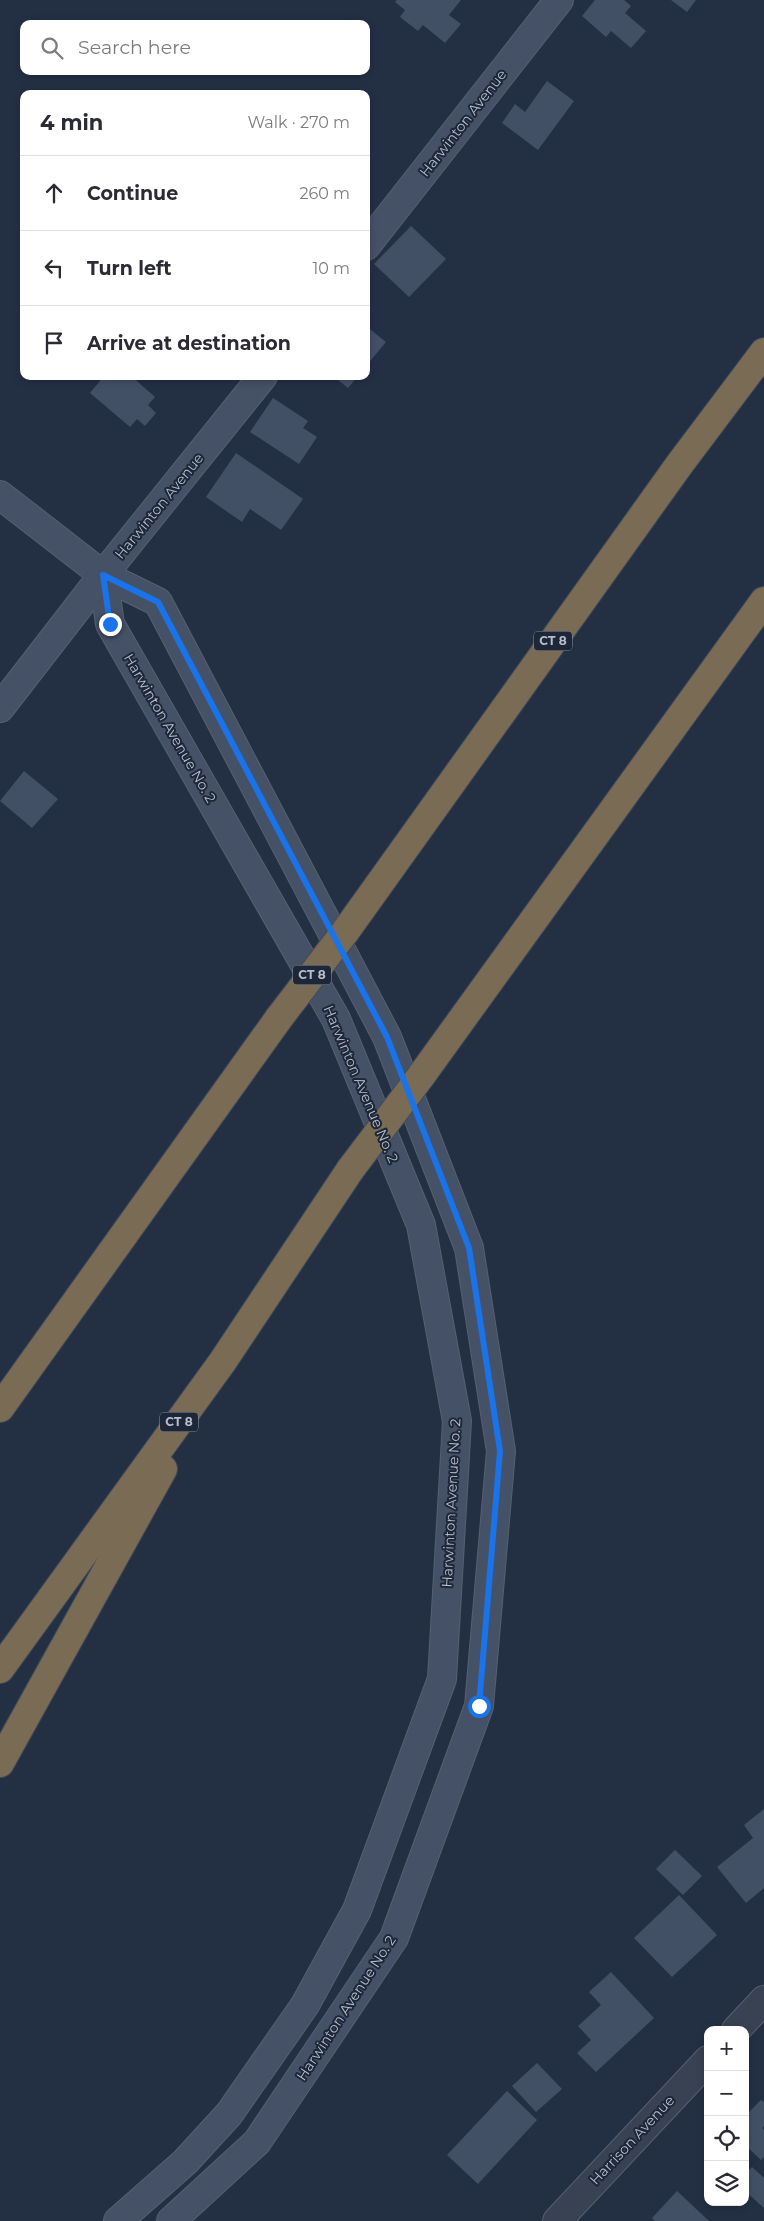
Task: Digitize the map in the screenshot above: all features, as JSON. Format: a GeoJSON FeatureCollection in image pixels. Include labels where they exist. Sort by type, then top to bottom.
{"type":"FeatureCollection","features":[{"type":"Feature","properties":{"kind":"highway","name":"CT 8"},"geometry":{"type":"LineString","coordinates":[[0,1408],[279,1018],[345,932],[679,465],[764,352]]}},
{"type":"Feature","properties":{"kind":"highway","name":"CT 8"},"geometry":{"type":"LineString","coordinates":[[0,1669],[223,1361],[350,1170],[422,1076],[764,601]]}},
{"type":"Feature","properties":{"kind":"highway"},"geometry":{"type":"LineString","coordinates":[[0,1762],[223,1361]]}},
{"type":"Feature","properties":{"kind":"main road","name":"Harwinton Avenue"},"geometry":{"type":"LineString","coordinates":[[370,241],[559,0]]}},
{"type":"Feature","properties":{"kind":"main road","name":"Harwinton Avenue"},"geometry":{"type":"LineString","coordinates":[[0,708],[103,575],[260,380]]}},
{"type":"Feature","properties":{"kind":"main road"},"geometry":{"type":"LineString","coordinates":[[0,495],[103,575]]}},
{"type":"Feature","properties":{"kind":"main road","name":"Harwinton Avenue No. 2"},"geometry":{"type":"LineString","coordinates":[[103,575],[110,624],[340,1028],[421,1225],[457,1421],[442,1679],[357,1910],[305,2005],[229,2114],[185,2162],[118,2221]]}},
{"type":"Feature","properties":{"kind":"main road","name":"Harwinton Avenue No. 2"},"geometry":{"type":"LineString","coordinates":[[103,575],[158,602],[387,1037],[469,1248],[500,1451],[479,1706],[394,1938],[257,2142],[171,2221]]}},
{"type":"Feature","properties":{"kind":"street"},"geometry":{"type":"LineString","coordinates":[[740,2026],[764,2000]]}},
{"type":"Feature","properties":{"kind":"street","name":"Harrison Avenue"},"geometry":{"type":"LineString","coordinates":[[557,2221],[704,2064]]}},
{"type":"Feature","properties":{"kind":"building"},"geometry":{"type":"Polygon","coordinates":[[[397,0],[461,0],[449,15],[461,24],[445,43],[423,25],[418,31],[400,17],[405,10],[395,2],[397,0]]]}},
{"type":"Feature","properties":{"kind":"building"},"geometry":{"type":"Polygon","coordinates":[[[595,0],[624,0],[631,6],[625,13],[646,31],[631,48],[611,31],[606,37],[582,16],[595,0]]]}},
{"type":"Feature","properties":{"kind":"building"},"geometry":{"type":"Polygon","coordinates":[[[671,0],[696,0],[687,12],[671,0]]]}},
{"type":"Feature","properties":{"kind":"building"},"geometry":{"type":"Polygon","coordinates":[[[547,81],[574,101],[538,150],[502,123],[515,104],[525,112],[547,81]]]}},
{"type":"Feature","properties":{"kind":"building"},"geometry":{"type":"Polygon","coordinates":[[[411,226],[446,259],[409,297],[374,264],[411,226]]]}},
{"type":"Feature","properties":{"kind":"building"},"geometry":{"type":"Polygon","coordinates":[[[370,329],[386,342],[370,361],[370,329]]]}},
{"type":"Feature","properties":{"kind":"building"},"geometry":{"type":"Polygon","coordinates":[[[101,380],[136,380],[155,397],[148,405],[156,413],[145,426],[137,419],[130,427],[90,393],[101,380]]]}},
{"type":"Feature","properties":{"kind":"building"},"geometry":{"type":"Polygon","coordinates":[[[338,380],[355,380],[348,388],[338,380]]]}},
{"type":"Feature","properties":{"kind":"building"},"geometry":{"type":"Polygon","coordinates":[[[273,398],[308,421],[303,428],[317,437],[299,464],[250,432],[273,398]]]}},
{"type":"Feature","properties":{"kind":"building"},"geometry":{"type":"Polygon","coordinates":[[[236,453],[303,499],[281,530],[250,509],[242,522],[206,497],[236,453]]]}},
{"type":"Feature","properties":{"kind":"building"},"geometry":{"type":"Polygon","coordinates":[[[24,771],[58,799],[32,828],[0,801],[24,771]]]}},
{"type":"Feature","properties":{"kind":"building"},"geometry":{"type":"Polygon","coordinates":[[[764,1809],[764,1888],[746,1903],[717,1867],[753,1838],[744,1825],[764,1809]]]}},
{"type":"Feature","properties":{"kind":"building"},"geometry":{"type":"Polygon","coordinates":[[[675,1850],[702,1876],[683,1895],[656,1869],[675,1850]]]}},
{"type":"Feature","properties":{"kind":"building"},"geometry":{"type":"Polygon","coordinates":[[[679,1895],[717,1935],[672,1977],[634,1938],[679,1895]]]}},
{"type":"Feature","properties":{"kind":"building"},"geometry":{"type":"Polygon","coordinates":[[[611,1972],[654,2018],[596,2072],[577,2053],[591,2040],[578,2026],[601,2005],[589,1992],[611,1972]]]}},
{"type":"Feature","properties":{"kind":"building"},"geometry":{"type":"Polygon","coordinates":[[[537,2063],[562,2089],[536,2112],[512,2086],[537,2063]]]}},
{"type":"Feature","properties":{"kind":"building"},"geometry":{"type":"Polygon","coordinates":[[[507,2091],[537,2120],[478,2184],[447,2155],[507,2091]]]}},
{"type":"Feature","properties":{"kind":"building"},"geometry":{"type":"Polygon","coordinates":[[[761,2100],[764,2102],[764,2126],[762,2128],[764,2130],[764,2157],[761,2160],[749,2149],[749,2112],[761,2100]]]}},
{"type":"Feature","properties":{"kind":"building"},"geometry":{"type":"Polygon","coordinates":[[[752,2167],[764,2178],[764,2208],[749,2195],[749,2170],[752,2167]]]}},
{"type":"Feature","properties":{"kind":"building"},"geometry":{"type":"Polygon","coordinates":[[[677,2191],[709,2221],[655,2221],[652,2218],[677,2191]]]}},
{"type":"Feature","properties":{"kind":"route"},"geometry":{"type":"LineString","coordinates":[[110,624],[103,575],[158,602],[387,1037],[469,1248],[500,1451],[479,1706]]}}]}
